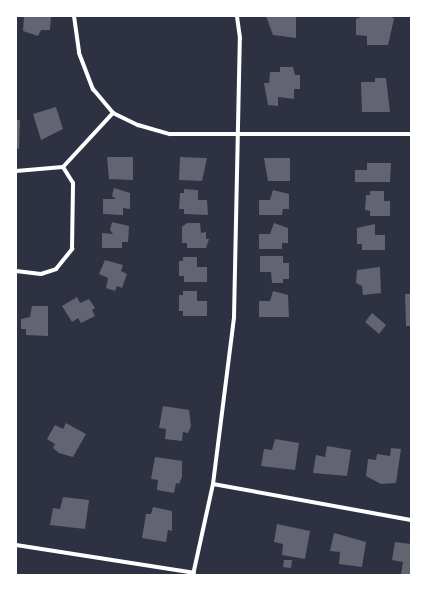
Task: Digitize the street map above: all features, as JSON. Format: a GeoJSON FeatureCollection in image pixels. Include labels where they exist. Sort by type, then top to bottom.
{"type":"FeatureCollection","features":[{"type":"Feature","properties":{"kind":"street"},"geometry":{"type":"LineString","coordinates":[[74,16],[87,75],[93,89],[113,113],[170,134],[236,132],[411,134]]}},
{"type":"Feature","properties":{"kind":"street"},"geometry":{"type":"LineString","coordinates":[[16,545],[194,574],[213,484],[234,317],[236,132],[240,38],[237,16]]}},
{"type":"Feature","properties":{"kind":"street"},"geometry":{"type":"LineString","coordinates":[[16,171],[63,167],[113,113]]}},
{"type":"Feature","properties":{"kind":"street"},"geometry":{"type":"LineString","coordinates":[[16,271],[41,274],[56,269],[72,249],[73,183],[63,167]]}},
{"type":"Feature","properties":{"kind":"street"},"geometry":{"type":"LineString","coordinates":[[213,484],[411,520]]}},
{"type":"Feature","properties":{"kind":"building"},"geometry":{"type":"Polygon","coordinates":[[[24,16],[51,16],[50,30],[41,30],[38,36],[23,31],[24,16]]]}},
{"type":"Feature","properties":{"kind":"building"},"geometry":{"type":"Polygon","coordinates":[[[266,16],[296,16],[296,38],[273,35],[266,16]]]}},
{"type":"Feature","properties":{"kind":"building"},"geometry":{"type":"Polygon","coordinates":[[[363,16],[391,16],[394,19],[388,45],[367,45],[367,36],[356,35],[356,19],[363,16]]]}},
{"type":"Feature","properties":{"kind":"building"},"geometry":{"type":"Polygon","coordinates":[[[280,67],[293,67],[295,75],[300,75],[300,89],[294,89],[294,99],[278,97],[278,106],[268,105],[264,83],[269,83],[270,72],[280,72],[280,67]]]}},
{"type":"Feature","properties":{"kind":"building"},"geometry":{"type":"Polygon","coordinates":[[[375,78],[386,78],[390,112],[362,112],[361,82],[375,82],[375,78]]]}},
{"type":"Feature","properties":{"kind":"building"},"geometry":{"type":"Polygon","coordinates":[[[56,107],[63,129],[41,140],[33,114],[56,107]]]}},
{"type":"Feature","properties":{"kind":"building"},"geometry":{"type":"Polygon","coordinates":[[[16,120],[20,120],[19,149],[16,148],[16,120]]]}},
{"type":"Feature","properties":{"kind":"building"},"geometry":{"type":"Polygon","coordinates":[[[107,157],[133,157],[133,180],[109,179],[107,157]]]}},
{"type":"Feature","properties":{"kind":"building"},"geometry":{"type":"Polygon","coordinates":[[[180,157],[207,158],[202,181],[179,180],[180,157]]]}},
{"type":"Feature","properties":{"kind":"building"},"geometry":{"type":"Polygon","coordinates":[[[264,158],[290,158],[290,181],[268,181],[264,158]]]}},
{"type":"Feature","properties":{"kind":"building"},"geometry":{"type":"Polygon","coordinates":[[[367,163],[391,163],[390,182],[355,182],[355,170],[367,170],[367,163]]]}},
{"type":"Feature","properties":{"kind":"building"},"geometry":{"type":"Polygon","coordinates":[[[114,188],[130,193],[130,209],[123,208],[123,215],[103,214],[103,199],[116,199],[112,196],[114,188]]]}},
{"type":"Feature","properties":{"kind":"building"},"geometry":{"type":"Polygon","coordinates":[[[184,189],[198,190],[198,200],[207,200],[208,215],[184,214],[184,209],[179,209],[180,193],[184,193],[184,189]]]}},
{"type":"Feature","properties":{"kind":"building"},"geometry":{"type":"Polygon","coordinates":[[[273,190],[289,194],[289,209],[283,209],[282,215],[259,215],[259,200],[270,200],[273,190]]]}},
{"type":"Feature","properties":{"kind":"building"},"geometry":{"type":"Polygon","coordinates":[[[370,191],[384,191],[384,201],[390,201],[390,216],[370,216],[370,211],[365,210],[366,195],[370,195],[370,191]]]}},
{"type":"Feature","properties":{"kind":"building"},"geometry":{"type":"Polygon","coordinates":[[[112,222],[129,226],[128,242],[122,242],[122,248],[102,248],[102,233],[113,234],[110,230],[112,222]]]}},
{"type":"Feature","properties":{"kind":"building"},"geometry":{"type":"Polygon","coordinates":[[[187,223],[200,223],[201,233],[206,232],[206,239],[209,239],[206,248],[187,248],[187,243],[182,243],[182,227],[187,223]]]}},
{"type":"Feature","properties":{"kind":"building"},"geometry":{"type":"Polygon","coordinates":[[[274,223],[288,228],[288,243],[282,243],[282,249],[259,249],[259,234],[270,234],[274,223]]]}},
{"type":"Feature","properties":{"kind":"building"},"geometry":{"type":"Polygon","coordinates":[[[375,224],[375,235],[385,235],[385,250],[362,250],[362,244],[357,244],[357,228],[375,224]]]}},
{"type":"Feature","properties":{"kind":"building"},"geometry":{"type":"Polygon","coordinates":[[[260,256],[283,256],[283,263],[289,263],[289,279],[283,279],[283,283],[272,283],[271,272],[260,272],[260,256]]]}},
{"type":"Feature","properties":{"kind":"building"},"geometry":{"type":"Polygon","coordinates":[[[183,257],[197,257],[197,267],[207,267],[207,282],[184,282],[184,276],[179,276],[179,261],[183,261],[183,257]]]}},
{"type":"Feature","properties":{"kind":"building"},"geometry":{"type":"Polygon","coordinates":[[[105,260],[123,265],[121,271],[127,274],[122,288],[117,286],[115,291],[106,288],[108,278],[99,274],[105,260]]]}},
{"type":"Feature","properties":{"kind":"building"},"geometry":{"type":"Polygon","coordinates":[[[380,267],[381,293],[363,295],[362,286],[356,283],[357,270],[380,267]]]}},
{"type":"Feature","properties":{"kind":"building"},"geometry":{"type":"Polygon","coordinates":[[[183,291],[197,291],[197,301],[207,301],[207,316],[183,316],[183,311],[179,311],[179,295],[183,295],[183,291]]]}},
{"type":"Feature","properties":{"kind":"building"},"geometry":{"type":"Polygon","coordinates":[[[273,291],[288,295],[289,317],[259,317],[259,301],[270,301],[273,291]]]}},
{"type":"Feature","properties":{"kind":"building"},"geometry":{"type":"Polygon","coordinates":[[[405,294],[411,294],[411,326],[406,326],[405,294]]]}},
{"type":"Feature","properties":{"kind":"building"},"geometry":{"type":"Polygon","coordinates":[[[77,297],[80,303],[89,299],[95,308],[92,310],[95,316],[81,323],[78,318],[72,322],[62,306],[77,297]]]}},
{"type":"Feature","properties":{"kind":"building"},"geometry":{"type":"Polygon","coordinates":[[[32,306],[48,306],[48,336],[26,335],[26,329],[21,329],[21,319],[30,317],[32,306]]]}},
{"type":"Feature","properties":{"kind":"building"},"geometry":{"type":"Polygon","coordinates":[[[372,313],[386,325],[379,334],[365,322],[372,313]]]}},
{"type":"Feature","properties":{"kind":"building"},"geometry":{"type":"Polygon","coordinates":[[[163,406],[189,410],[191,426],[188,433],[183,432],[182,441],[165,439],[166,429],[159,428],[163,406]]]}},
{"type":"Feature","properties":{"kind":"building"},"geometry":{"type":"Polygon","coordinates":[[[66,423],[86,434],[73,457],[59,453],[53,448],[55,444],[47,439],[55,425],[63,429],[66,423]]]}},
{"type":"Feature","properties":{"kind":"building"},"geometry":{"type":"Polygon","coordinates":[[[275,439],[299,443],[295,470],[261,466],[264,449],[272,450],[275,439]]]}},
{"type":"Feature","properties":{"kind":"building"},"geometry":{"type":"Polygon","coordinates":[[[327,446],[351,450],[347,476],[313,473],[316,455],[325,457],[327,446]]]}},
{"type":"Feature","properties":{"kind":"building"},"geometry":{"type":"Polygon","coordinates":[[[391,448],[401,449],[396,483],[381,484],[366,476],[368,459],[376,460],[377,454],[390,456],[391,448]]]}},
{"type":"Feature","properties":{"kind":"building"},"geometry":{"type":"Polygon","coordinates":[[[155,457],[182,461],[182,477],[179,484],[176,483],[174,493],[157,490],[158,480],[151,479],[155,457]]]}},
{"type":"Feature","properties":{"kind":"building"},"geometry":{"type":"Polygon","coordinates":[[[63,497],[89,500],[85,529],[50,525],[53,508],[60,509],[63,497]]]}},
{"type":"Feature","properties":{"kind":"building"},"geometry":{"type":"Polygon","coordinates":[[[153,507],[172,511],[172,531],[168,530],[166,542],[142,538],[146,514],[151,514],[153,507]]]}},
{"type":"Feature","properties":{"kind":"building"},"geometry":{"type":"Polygon","coordinates":[[[277,524],[310,531],[305,559],[282,555],[283,544],[274,542],[277,524]]]}},
{"type":"Feature","properties":{"kind":"building"},"geometry":{"type":"Polygon","coordinates":[[[334,533],[366,542],[362,567],[339,564],[340,552],[330,551],[334,533]]]}},
{"type":"Feature","properties":{"kind":"building"},"geometry":{"type":"Polygon","coordinates":[[[395,542],[411,544],[411,575],[401,574],[403,562],[392,560],[395,542]]]}},
{"type":"Feature","properties":{"kind":"building"},"geometry":{"type":"Polygon","coordinates":[[[284,560],[292,560],[291,568],[283,567],[284,560]]]}}]}
